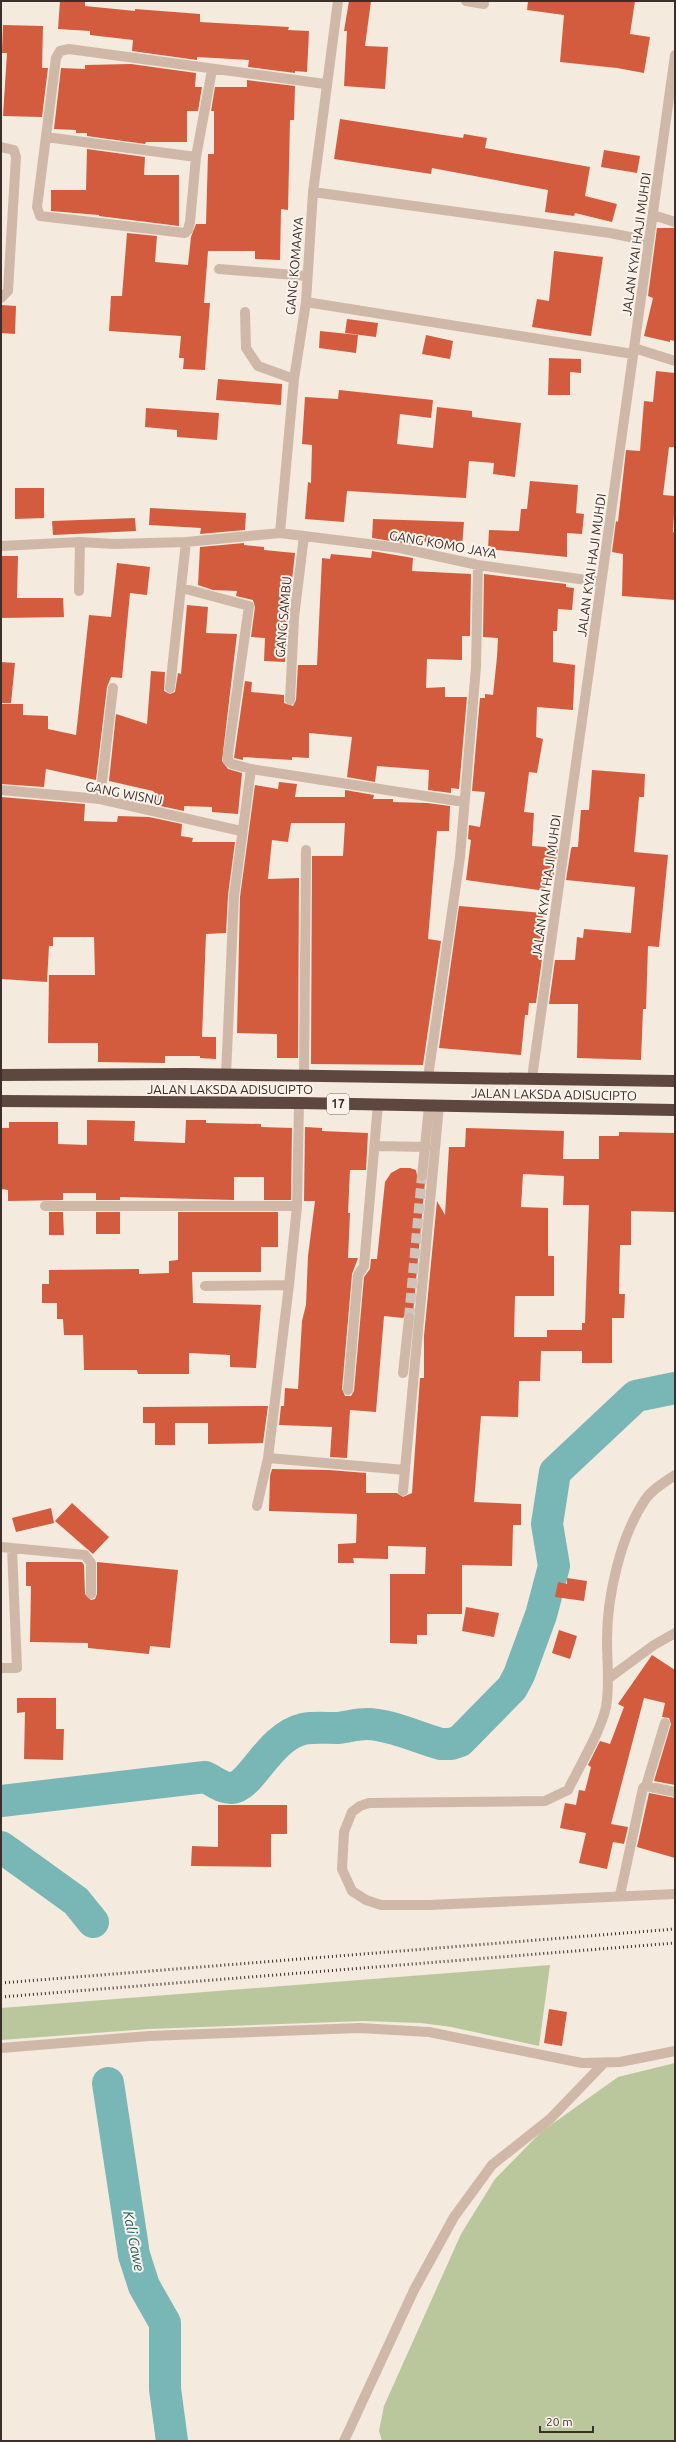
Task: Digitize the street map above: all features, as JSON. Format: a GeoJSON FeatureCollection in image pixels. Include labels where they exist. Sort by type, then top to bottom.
{"type":"FeatureCollection","features":[{"type":"Feature","properties":{"kind":"highway","name":"JALAN LAKSDA ADISUCIPTO"},"geometry":{"type":"LineString","coordinates":[[1,1075],[226,1075],[675,1081]]}},
{"type":"Feature","properties":{"kind":"highway","name":"JALAN LAKSDA ADISUCIPTO"},"geometry":{"type":"LineString","coordinates":[[1,1101],[378,1104],[675,1110]]}},
{"type":"Feature","properties":{"kind":"street","name":"GANG KOMAAYA"},"geometry":{"type":"LineString","coordinates":[[280,533],[294,379],[306,302],[313,192],[325,84],[338,1]]}},
{"type":"Feature","properties":{"kind":"street"},"geometry":{"type":"LineString","coordinates":[[466,1],[484,4]]}},
{"type":"Feature","properties":{"kind":"street"},"geometry":{"type":"LineString","coordinates":[[212,70],[196,158],[190,222],[188,230],[184,234],[40,216],[37,207],[56,58],[60,51],[69,49],[212,70],[325,84]]}},
{"type":"Feature","properties":{"kind":"street","name":"JALAN KYAI HAJI MUHDI"},"geometry":{"type":"LineString","coordinates":[[532,1078],[649,241],[673,89],[675,55]]}},
{"type":"Feature","properties":{"kind":"street"},"geometry":{"type":"LineString","coordinates":[[46,137],[196,158]]}},
{"type":"Feature","properties":{"kind":"street"},"geometry":{"type":"LineString","coordinates":[[1,147],[14,150],[16,157],[8,291],[1,298]]}},
{"type":"Feature","properties":{"kind":"street"},"geometry":{"type":"LineString","coordinates":[[313,192],[610,233],[649,241]]}},
{"type":"Feature","properties":{"kind":"street"},"geometry":{"type":"LineString","coordinates":[[653,215],[675,222]]}},
{"type":"Feature","properties":{"kind":"street"},"geometry":{"type":"LineString","coordinates":[[219,269],[307,276]]}},
{"type":"Feature","properties":{"kind":"street"},"geometry":{"type":"LineString","coordinates":[[306,302],[634,351],[675,361]]}},
{"type":"Feature","properties":{"kind":"street"},"geometry":{"type":"LineString","coordinates":[[245,312],[246,348],[258,366],[294,379]]}},
{"type":"Feature","properties":{"kind":"street","name":"GANG KOMO JAYA"},"geometry":{"type":"LineString","coordinates":[[1,546],[80,542],[114,544],[186,542],[280,533],[400,548],[478,565],[601,582]]}},
{"type":"Feature","properties":{"kind":"street","name":"GANG SAMBU"},"geometry":{"type":"LineString","coordinates":[[290,700],[294,618],[304,536]]}},
{"type":"Feature","properties":{"kind":"street"},"geometry":{"type":"LineString","coordinates":[[79,592],[80,542]]}},
{"type":"Feature","properties":{"kind":"street"},"geometry":{"type":"LineString","coordinates":[[170,688],[186,542]]}},
{"type":"Feature","properties":{"kind":"street"},"geometry":{"type":"LineString","coordinates":[[428,1077],[460,857],[476,667],[478,565]]}},
{"type":"Feature","properties":{"kind":"street"},"geometry":{"type":"LineString","coordinates":[[182,588],[250,606],[228,761],[232,764],[251,769],[464,802]]}},
{"type":"Feature","properties":{"kind":"street"},"geometry":{"type":"LineString","coordinates":[[100,799],[113,688]]}},
{"type":"Feature","properties":{"kind":"street"},"geometry":{"type":"LineString","coordinates":[[226,1075],[234,896],[241,831],[251,769]]}},
{"type":"Feature","properties":{"kind":"street","name":"GANG WISNU"},"geometry":{"type":"LineString","coordinates":[[1,790],[100,799],[241,831]]}},
{"type":"Feature","properties":{"kind":"street"},"geometry":{"type":"LineString","coordinates":[[304,1076],[306,850]]}},
{"type":"Feature","properties":{"kind":"street"},"geometry":{"type":"LineString","coordinates":[[256,1506],[268,1458],[289,1285],[297,1206],[299,1103]]}},
{"type":"Feature","properties":{"kind":"street"},"geometry":{"type":"LineString","coordinates":[[348,1390],[358,1275],[364,1266],[376,1146],[378,1104]]}},
{"type":"Feature","properties":{"kind":"street"},"geometry":{"type":"LineString","coordinates":[[422,1176],[434,1106]]}},
{"type":"Feature","properties":{"kind":"street"},"geometry":{"type":"LineString","coordinates":[[403,1491],[434,1106]]}},
{"type":"Feature","properties":{"kind":"street"},"geometry":{"type":"LineString","coordinates":[[376,1146],[426,1147]]}},
{"type":"Feature","properties":{"kind":"street"},"geometry":{"type":"LineString","coordinates":[[45,1206],[297,1206]]}},
{"type":"Feature","properties":{"kind":"street"},"geometry":{"type":"LineString","coordinates":[[205,1286],[289,1285]]}},
{"type":"Feature","properties":{"kind":"street"},"geometry":{"type":"LineString","coordinates":[[403,1373],[409,1318]]}},
{"type":"Feature","properties":{"kind":"street"},"geometry":{"type":"LineString","coordinates":[[268,1458],[405,1470]]}},
{"type":"Feature","properties":{"kind":"street"},"geometry":{"type":"LineString","coordinates":[[675,1475],[645,1499],[633,1521],[622,1550],[610,1602],[607,1640],[610,1678],[604,1713],[568,1790],[545,1801],[490,1804],[369,1803],[360,1806],[352,1812],[344,1832],[342,1869],[352,1891],[366,1900],[381,1905],[429,1905],[620,1895],[675,1894]]}},
{"type":"Feature","properties":{"kind":"street"},"geometry":{"type":"LineString","coordinates":[[1,1547],[85,1555],[91,1563],[91,1594]]}},
{"type":"Feature","properties":{"kind":"street"},"geometry":{"type":"LineString","coordinates":[[1,1668],[17,1668],[12,1548]]}},
{"type":"Feature","properties":{"kind":"street"},"geometry":{"type":"LineString","coordinates":[[610,1678],[654,1645],[675,1633]]}},
{"type":"Feature","properties":{"kind":"street"},"geometry":{"type":"LineString","coordinates":[[620,1895],[643,1788],[646,1786],[665,1723]]}},
{"type":"Feature","properties":{"kind":"street"},"geometry":{"type":"LineString","coordinates":[[646,1786],[675,1792]]}},
{"type":"Feature","properties":{"kind":"street"},"geometry":{"type":"LineString","coordinates":[[1,2048],[149,2036],[382,2028],[429,2032],[562,2060],[603,2064],[675,2051]]}},
{"type":"Feature","properties":{"kind":"street"},"geometry":{"type":"LineString","coordinates":[[344,2441],[414,2290],[454,2217],[492,2165],[550,2119],[603,2064]]}},
{"type":"Feature","properties":{"kind":"street"},"geometry":{"type":"LineString","coordinates":[[349,2430],[354,2441]]}},
{"type":"Feature","properties":{"kind":"green space"},"geometry":{"type":"Polygon","coordinates":[[[550,1965],[539,2046],[451,2027],[421,2023],[364,2021],[149,2029],[1,2040],[1,2008],[550,1965]]]}},
{"type":"Feature","properties":{"kind":"green space"},"geometry":{"type":"Polygon","coordinates":[[[675,2063],[675,2441],[382,2441],[379,2431],[384,2406],[461,2234],[495,2179],[541,2132],[618,2077],[675,2063]]]}},
{"type":"Feature","properties":{"kind":"building"},"geometry":{"type":"Polygon","coordinates":[[[60,1],[85,1],[85,6],[135,11],[135,9],[200,14],[200,22],[289,27],[288,30],[309,31],[307,72],[295,71],[295,73],[248,67],[249,60],[197,57],[197,60],[132,51],[133,40],[90,35],[90,31],[58,29],[60,1]]]}},
{"type":"Feature","properties":{"kind":"building"},"geometry":{"type":"Polygon","coordinates":[[[349,1],[371,1],[365,46],[388,47],[385,89],[344,86],[347,31],[344,31],[349,1]]]}},
{"type":"Feature","properties":{"kind":"building"},"geometry":{"type":"Polygon","coordinates":[[[528,1],[635,1],[630,34],[650,37],[644,73],[617,68],[560,62],[564,15],[527,10],[528,1]]]}},
{"type":"Feature","properties":{"kind":"building"},"geometry":{"type":"Polygon","coordinates":[[[3,25],[43,26],[42,68],[48,68],[42,117],[3,116],[7,53],[2,53],[3,25]]]}},
{"type":"Feature","properties":{"kind":"building"},"geometry":{"type":"Polygon","coordinates":[[[131,64],[196,73],[195,87],[202,87],[198,111],[187,111],[187,142],[146,142],[145,144],[87,136],[87,133],[76,133],[76,130],[54,129],[61,68],[85,69],[85,65],[131,64]]]}},
{"type":"Feature","properties":{"kind":"building"},"geometry":{"type":"Polygon","coordinates":[[[247,80],[295,86],[294,120],[290,120],[288,210],[281,209],[280,260],[255,259],[255,251],[208,251],[204,303],[210,303],[205,370],[183,369],[184,358],[179,358],[181,336],[109,331],[111,296],[122,296],[127,233],[157,236],[155,262],[188,265],[191,237],[196,224],[206,224],[208,154],[214,154],[214,111],[211,111],[215,87],[247,87],[247,80]]]}},
{"type":"Feature","properties":{"kind":"building"},"geometry":{"type":"Polygon","coordinates":[[[340,119],[463,138],[464,134],[487,138],[485,148],[590,167],[585,196],[617,204],[612,222],[575,213],[574,216],[545,212],[548,190],[432,168],[431,174],[334,159],[340,119]]]}},
{"type":"Feature","properties":{"kind":"building"},"geometry":{"type":"Polygon","coordinates":[[[87,149],[145,157],[144,175],[179,175],[179,226],[99,215],[51,211],[51,190],[86,190],[87,149]]]}},
{"type":"Feature","properties":{"kind":"building"},"geometry":{"type":"Polygon","coordinates":[[[604,150],[640,156],[637,173],[601,167],[604,150]]]}},
{"type":"Feature","properties":{"kind":"building"},"geometry":{"type":"Polygon","coordinates":[[[657,228],[675,228],[675,341],[670,340],[670,342],[644,336],[653,298],[648,296],[657,228]]]}},
{"type":"Feature","properties":{"kind":"building"},"geometry":{"type":"Polygon","coordinates":[[[554,251],[603,257],[591,336],[532,327],[537,299],[549,301],[554,251]]]}},
{"type":"Feature","properties":{"kind":"building"},"geometry":{"type":"Polygon","coordinates":[[[1,305],[16,306],[15,334],[1,333],[1,305]]]}},
{"type":"Feature","properties":{"kind":"building"},"geometry":{"type":"Polygon","coordinates":[[[347,319],[378,323],[376,337],[345,333],[347,319]]]}},
{"type":"Feature","properties":{"kind":"building"},"geometry":{"type":"Polygon","coordinates":[[[320,331],[358,335],[356,353],[319,348],[320,331]]]}},
{"type":"Feature","properties":{"kind":"building"},"geometry":{"type":"Polygon","coordinates":[[[426,335],[453,341],[450,359],[422,354],[426,335]]]}},
{"type":"Feature","properties":{"kind":"building"},"geometry":{"type":"Polygon","coordinates":[[[549,358],[581,359],[581,373],[570,372],[570,395],[548,395],[549,358]]]}},
{"type":"Feature","properties":{"kind":"building"},"geometry":{"type":"Polygon","coordinates":[[[656,371],[675,373],[675,447],[669,447],[663,495],[675,496],[673,532],[675,533],[675,600],[622,596],[623,554],[612,552],[616,521],[618,522],[626,450],[640,451],[644,401],[653,402],[656,371]]]}},
{"type":"Feature","properties":{"kind":"building"},"geometry":{"type":"Polygon","coordinates":[[[218,379],[282,384],[281,405],[216,400],[218,379]]]}},
{"type":"Feature","properties":{"kind":"building"},"geometry":{"type":"Polygon","coordinates":[[[339,390],[433,400],[431,418],[400,414],[397,444],[433,448],[437,407],[472,411],[472,417],[521,423],[515,477],[493,474],[494,463],[469,461],[466,498],[347,491],[344,522],[305,519],[308,482],[311,483],[312,445],[302,444],[305,397],[338,399],[339,390]]]}},
{"type":"Feature","properties":{"kind":"building"},"geometry":{"type":"Polygon","coordinates":[[[146,408],[219,413],[217,440],[177,437],[177,430],[145,427],[146,408]]]}},
{"type":"Feature","properties":{"kind":"building"},"geometry":{"type":"Polygon","coordinates":[[[530,481],[578,485],[576,513],[584,514],[582,534],[567,533],[567,557],[488,549],[489,530],[519,531],[521,509],[527,509],[530,481]]]}},
{"type":"Feature","properties":{"kind":"building"},"geometry":{"type":"Polygon","coordinates":[[[15,488],[44,488],[44,518],[15,519],[15,488]]]}},
{"type":"Feature","properties":{"kind":"building"},"geometry":{"type":"Polygon","coordinates":[[[150,508],[246,513],[245,530],[200,534],[201,528],[149,525],[150,508]]]}},
{"type":"Feature","properties":{"kind":"building"},"geometry":{"type":"Polygon","coordinates":[[[135,518],[136,531],[53,535],[52,521],[135,518]]]}},
{"type":"Feature","properties":{"kind":"building"},"geometry":{"type":"Polygon","coordinates":[[[373,519],[464,522],[462,546],[415,541],[415,545],[372,538],[373,519]]]}},
{"type":"Feature","properties":{"kind":"building"},"geometry":{"type":"Polygon","coordinates":[[[244,543],[244,545],[264,547],[264,550],[295,553],[285,662],[264,661],[265,638],[251,637],[255,607],[253,600],[236,596],[237,591],[213,590],[198,585],[200,547],[244,543]]]}},
{"type":"Feature","properties":{"kind":"building"},"geometry":{"type":"Polygon","coordinates":[[[372,551],[413,558],[412,571],[471,574],[470,636],[462,636],[462,660],[427,659],[426,688],[445,687],[445,697],[467,697],[459,789],[451,788],[451,793],[428,790],[429,770],[377,766],[375,782],[347,777],[352,737],[309,733],[309,758],[292,757],[292,760],[243,757],[243,760],[234,758],[245,681],[252,682],[251,692],[284,695],[284,703],[293,706],[296,700],[298,665],[317,665],[322,558],[330,559],[331,554],[371,558],[372,551]]]}},
{"type":"Feature","properties":{"kind":"building"},"geometry":{"type":"Polygon","coordinates":[[[1,556],[18,556],[17,598],[63,598],[64,617],[1,618],[1,556]]]}},
{"type":"Feature","properties":{"kind":"building"},"geometry":{"type":"Polygon","coordinates":[[[117,563],[150,567],[147,595],[130,593],[122,678],[111,677],[107,687],[96,780],[46,769],[44,787],[1,784],[1,704],[23,704],[23,715],[48,716],[48,729],[76,735],[89,615],[111,617],[117,563]]]}},
{"type":"Feature","properties":{"kind":"building"},"geometry":{"type":"Polygon","coordinates":[[[484,574],[566,584],[566,587],[574,588],[572,610],[558,609],[557,631],[553,631],[553,662],[575,665],[573,710],[537,707],[536,737],[543,739],[537,773],[529,772],[524,812],[534,813],[532,846],[558,848],[553,879],[546,878],[545,891],[466,880],[471,840],[468,839],[469,825],[480,827],[485,792],[472,791],[480,698],[485,698],[485,694],[493,695],[497,657],[498,638],[483,637],[484,574]]]}},
{"type":"Feature","properties":{"kind":"building"},"geometry":{"type":"Polygon","coordinates":[[[187,605],[208,607],[206,633],[237,634],[222,761],[228,769],[242,773],[238,814],[212,812],[212,807],[184,806],[184,811],[151,804],[154,803],[155,793],[153,791],[109,781],[116,714],[147,724],[151,671],[165,672],[164,691],[170,694],[175,692],[178,673],[181,674],[187,605]]]}},
{"type":"Feature","properties":{"kind":"building"},"geometry":{"type":"Polygon","coordinates":[[[1,662],[15,663],[11,703],[1,703],[1,662]]]}},
{"type":"Feature","properties":{"kind":"building"},"geometry":{"type":"Polygon","coordinates":[[[592,770],[645,774],[644,797],[639,797],[634,852],[668,855],[659,947],[648,946],[646,1009],[643,1009],[641,1060],[577,1058],[578,1004],[549,1004],[555,960],[575,960],[577,937],[583,938],[584,929],[631,933],[635,887],[566,880],[571,849],[572,847],[578,847],[581,810],[589,810],[592,770]]]}},
{"type":"Feature","properties":{"kind":"building"},"geometry":{"type":"Polygon","coordinates":[[[279,782],[297,784],[295,797],[345,797],[345,790],[374,795],[373,799],[393,799],[393,802],[427,803],[450,806],[449,831],[437,831],[428,939],[441,941],[423,1065],[311,1064],[312,856],[343,856],[345,823],[291,823],[288,842],[272,840],[268,879],[299,878],[298,1058],[277,1058],[277,1034],[237,1033],[240,897],[255,785],[278,789],[279,782]]]}},
{"type":"Feature","properties":{"kind":"building"},"geometry":{"type":"Polygon","coordinates":[[[1,797],[85,804],[84,821],[117,822],[118,816],[149,817],[182,824],[181,836],[193,838],[192,842],[235,842],[228,895],[226,933],[206,934],[202,1037],[216,1037],[216,1059],[200,1058],[200,1056],[165,1056],[165,1063],[98,1062],[98,1043],[48,1043],[49,975],[95,975],[94,937],[53,937],[53,946],[49,946],[47,982],[1,979],[1,797]]]}},
{"type":"Feature","properties":{"kind":"building"},"geometry":{"type":"Polygon","coordinates":[[[459,906],[543,913],[539,959],[542,959],[536,1003],[529,1003],[528,1015],[525,1015],[521,1055],[439,1048],[459,906]]]}},
{"type":"Feature","properties":{"kind":"building"},"geometry":{"type":"Polygon","coordinates":[[[87,1120],[135,1121],[134,1141],[185,1143],[186,1120],[206,1120],[206,1123],[261,1124],[261,1127],[292,1128],[291,1200],[264,1200],[264,1177],[234,1177],[234,1200],[120,1197],[120,1200],[96,1200],[96,1193],[63,1193],[63,1200],[8,1201],[8,1190],[1,1189],[1,1128],[9,1128],[9,1122],[58,1122],[58,1144],[87,1145],[87,1120]]]}},
{"type":"Feature","properties":{"kind":"building"},"geometry":{"type":"Polygon","coordinates":[[[305,1127],[322,1128],[322,1131],[368,1133],[366,1170],[350,1170],[348,1258],[358,1258],[352,1274],[342,1389],[345,1396],[351,1396],[354,1391],[364,1277],[370,1269],[371,1259],[377,1259],[385,1182],[391,1173],[400,1168],[410,1168],[416,1170],[418,1181],[425,1182],[413,1313],[407,1312],[403,1318],[384,1316],[376,1412],[350,1410],[347,1458],[330,1457],[332,1427],[279,1425],[281,1406],[284,1406],[285,1388],[298,1389],[302,1321],[306,1305],[308,1256],[315,1201],[304,1201],[305,1127]]]}},
{"type":"Feature","properties":{"kind":"building"},"geometry":{"type":"Polygon","coordinates":[[[466,1128],[564,1131],[563,1159],[599,1159],[599,1136],[619,1136],[619,1132],[675,1133],[675,1212],[631,1211],[631,1245],[620,1245],[619,1294],[625,1294],[624,1318],[612,1318],[612,1363],[582,1363],[582,1351],[541,1351],[540,1381],[519,1381],[518,1417],[481,1416],[474,1502],[521,1504],[521,1525],[513,1525],[512,1566],[462,1565],[462,1614],[427,1614],[427,1635],[417,1635],[417,1644],[390,1643],[390,1574],[425,1574],[426,1547],[388,1546],[388,1559],[353,1558],[354,1563],[338,1563],[338,1544],[356,1543],[357,1514],[269,1511],[270,1476],[272,1469],[329,1470],[366,1473],[366,1493],[397,1493],[403,1497],[412,1493],[420,1378],[424,1378],[424,1336],[437,1201],[445,1215],[449,1147],[465,1147],[466,1128]],[[523,1174],[521,1207],[548,1208],[548,1256],[554,1256],[554,1296],[515,1296],[514,1337],[547,1337],[547,1330],[582,1330],[582,1323],[585,1323],[589,1205],[563,1205],[564,1176],[523,1174]]]}},
{"type":"Feature","properties":{"kind":"building"},"geometry":{"type":"Polygon","coordinates":[[[49,1212],[63,1212],[64,1235],[49,1235],[49,1212]]]}},
{"type":"Feature","properties":{"kind":"building"},"geometry":{"type":"Polygon","coordinates":[[[96,1212],[120,1212],[120,1234],[96,1234],[96,1212]]]}},
{"type":"Feature","properties":{"kind":"building"},"geometry":{"type":"Polygon","coordinates":[[[178,1212],[278,1212],[278,1247],[261,1247],[261,1272],[192,1272],[193,1303],[261,1305],[256,1368],[230,1367],[230,1355],[189,1353],[189,1374],[138,1374],[137,1370],[84,1370],[83,1335],[64,1335],[63,1319],[57,1319],[57,1303],[42,1303],[42,1284],[49,1284],[49,1270],[139,1269],[139,1274],[169,1273],[169,1261],[178,1260],[178,1212]]]}},
{"type":"Feature","properties":{"kind":"building"},"geometry":{"type":"Polygon","coordinates":[[[268,1406],[263,1443],[208,1444],[208,1423],[175,1423],[175,1445],[155,1445],[155,1423],[143,1423],[143,1407],[268,1406]]]}},
{"type":"Feature","properties":{"kind":"building"},"geometry":{"type":"Polygon","coordinates":[[[72,1503],[109,1537],[93,1554],[55,1521],[72,1503]]]}},
{"type":"Feature","properties":{"kind":"building"},"geometry":{"type":"Polygon","coordinates":[[[51,1508],[54,1523],[16,1532],[12,1518],[51,1508]]]}},
{"type":"Feature","properties":{"kind":"building"},"geometry":{"type":"Polygon","coordinates":[[[26,1562],[82,1562],[84,1565],[85,1594],[91,1600],[95,1599],[97,1594],[97,1562],[178,1570],[170,1648],[150,1646],[149,1654],[88,1648],[88,1643],[30,1642],[31,1586],[26,1586],[26,1562]]]}},
{"type":"Feature","properties":{"kind":"building"},"geometry":{"type":"Polygon","coordinates":[[[567,1578],[587,1581],[584,1601],[555,1597],[558,1582],[567,1584],[567,1578]]]}},
{"type":"Feature","properties":{"kind":"building"},"geometry":{"type":"Polygon","coordinates":[[[466,1607],[499,1613],[494,1637],[462,1631],[466,1607]]]}},
{"type":"Feature","properties":{"kind":"building"},"geometry":{"type":"Polygon","coordinates":[[[559,1630],[577,1636],[570,1659],[552,1653],[559,1630]]]}},
{"type":"Feature","properties":{"kind":"building"},"geometry":{"type":"Polygon","coordinates":[[[652,1655],[675,1670],[675,1785],[654,1781],[671,1724],[669,1718],[662,1717],[665,1703],[644,1698],[611,1824],[628,1827],[624,1844],[613,1842],[607,1869],[579,1863],[586,1833],[560,1828],[565,1803],[576,1805],[579,1790],[585,1791],[591,1767],[588,1765],[600,1741],[610,1744],[624,1707],[618,1704],[652,1655]]]}},
{"type":"Feature","properties":{"kind":"building"},"geometry":{"type":"Polygon","coordinates":[[[17,1698],[56,1698],[56,1729],[64,1729],[63,1760],[24,1759],[25,1712],[17,1713],[17,1698]]]}},
{"type":"Feature","properties":{"kind":"building"},"geometry":{"type":"Polygon","coordinates":[[[649,1793],[675,1798],[675,1858],[637,1847],[649,1793]]]}},
{"type":"Feature","properties":{"kind":"building"},"geometry":{"type":"Polygon","coordinates":[[[218,1805],[287,1805],[287,1834],[271,1834],[271,1867],[191,1866],[192,1846],[218,1847],[218,1805]]]}},
{"type":"Feature","properties":{"kind":"building"},"geometry":{"type":"Polygon","coordinates":[[[549,2009],[567,2012],[562,2046],[544,2043],[549,2009]]]}},
{"type":"Feature","properties":{"kind":"waterway"},"geometry":{"type":"LineString","coordinates":[[1,1801],[205,1777],[221,1786],[232,1788],[239,1786],[280,1741],[291,1734],[307,1728],[337,1728],[363,1724],[376,1725],[385,1726],[441,1744],[451,1744],[460,1741],[512,1688],[519,1675],[541,1615],[554,1566],[547,1524],[555,1472],[636,1396],[675,1388]]}},
{"type":"Feature","properties":{"kind":"waterway","name":"Kali Gawe"},"geometry":{"type":"LineString","coordinates":[[1,1847],[76,1901],[93,1922]]}},
{"type":"Feature","properties":{"kind":"waterway","name":"Kali Gawe"},"geometry":{"type":"LineString","coordinates":[[108,2083],[134,2255],[144,2286],[165,2323],[165,2389],[172,2441]]}},
{"type":"Feature","properties":{"kind":"tunnel"},"geometry":{"type":"LineString","coordinates":[[409,1318],[422,1176]]}},
{"type":"Feature","properties":{"kind":"railway"},"geometry":{"type":"LineString","coordinates":[[1,1983],[675,1929]]}},
{"type":"Feature","properties":{"kind":"railway"},"geometry":{"type":"LineString","coordinates":[[1,1997],[675,1943]]}}]}
